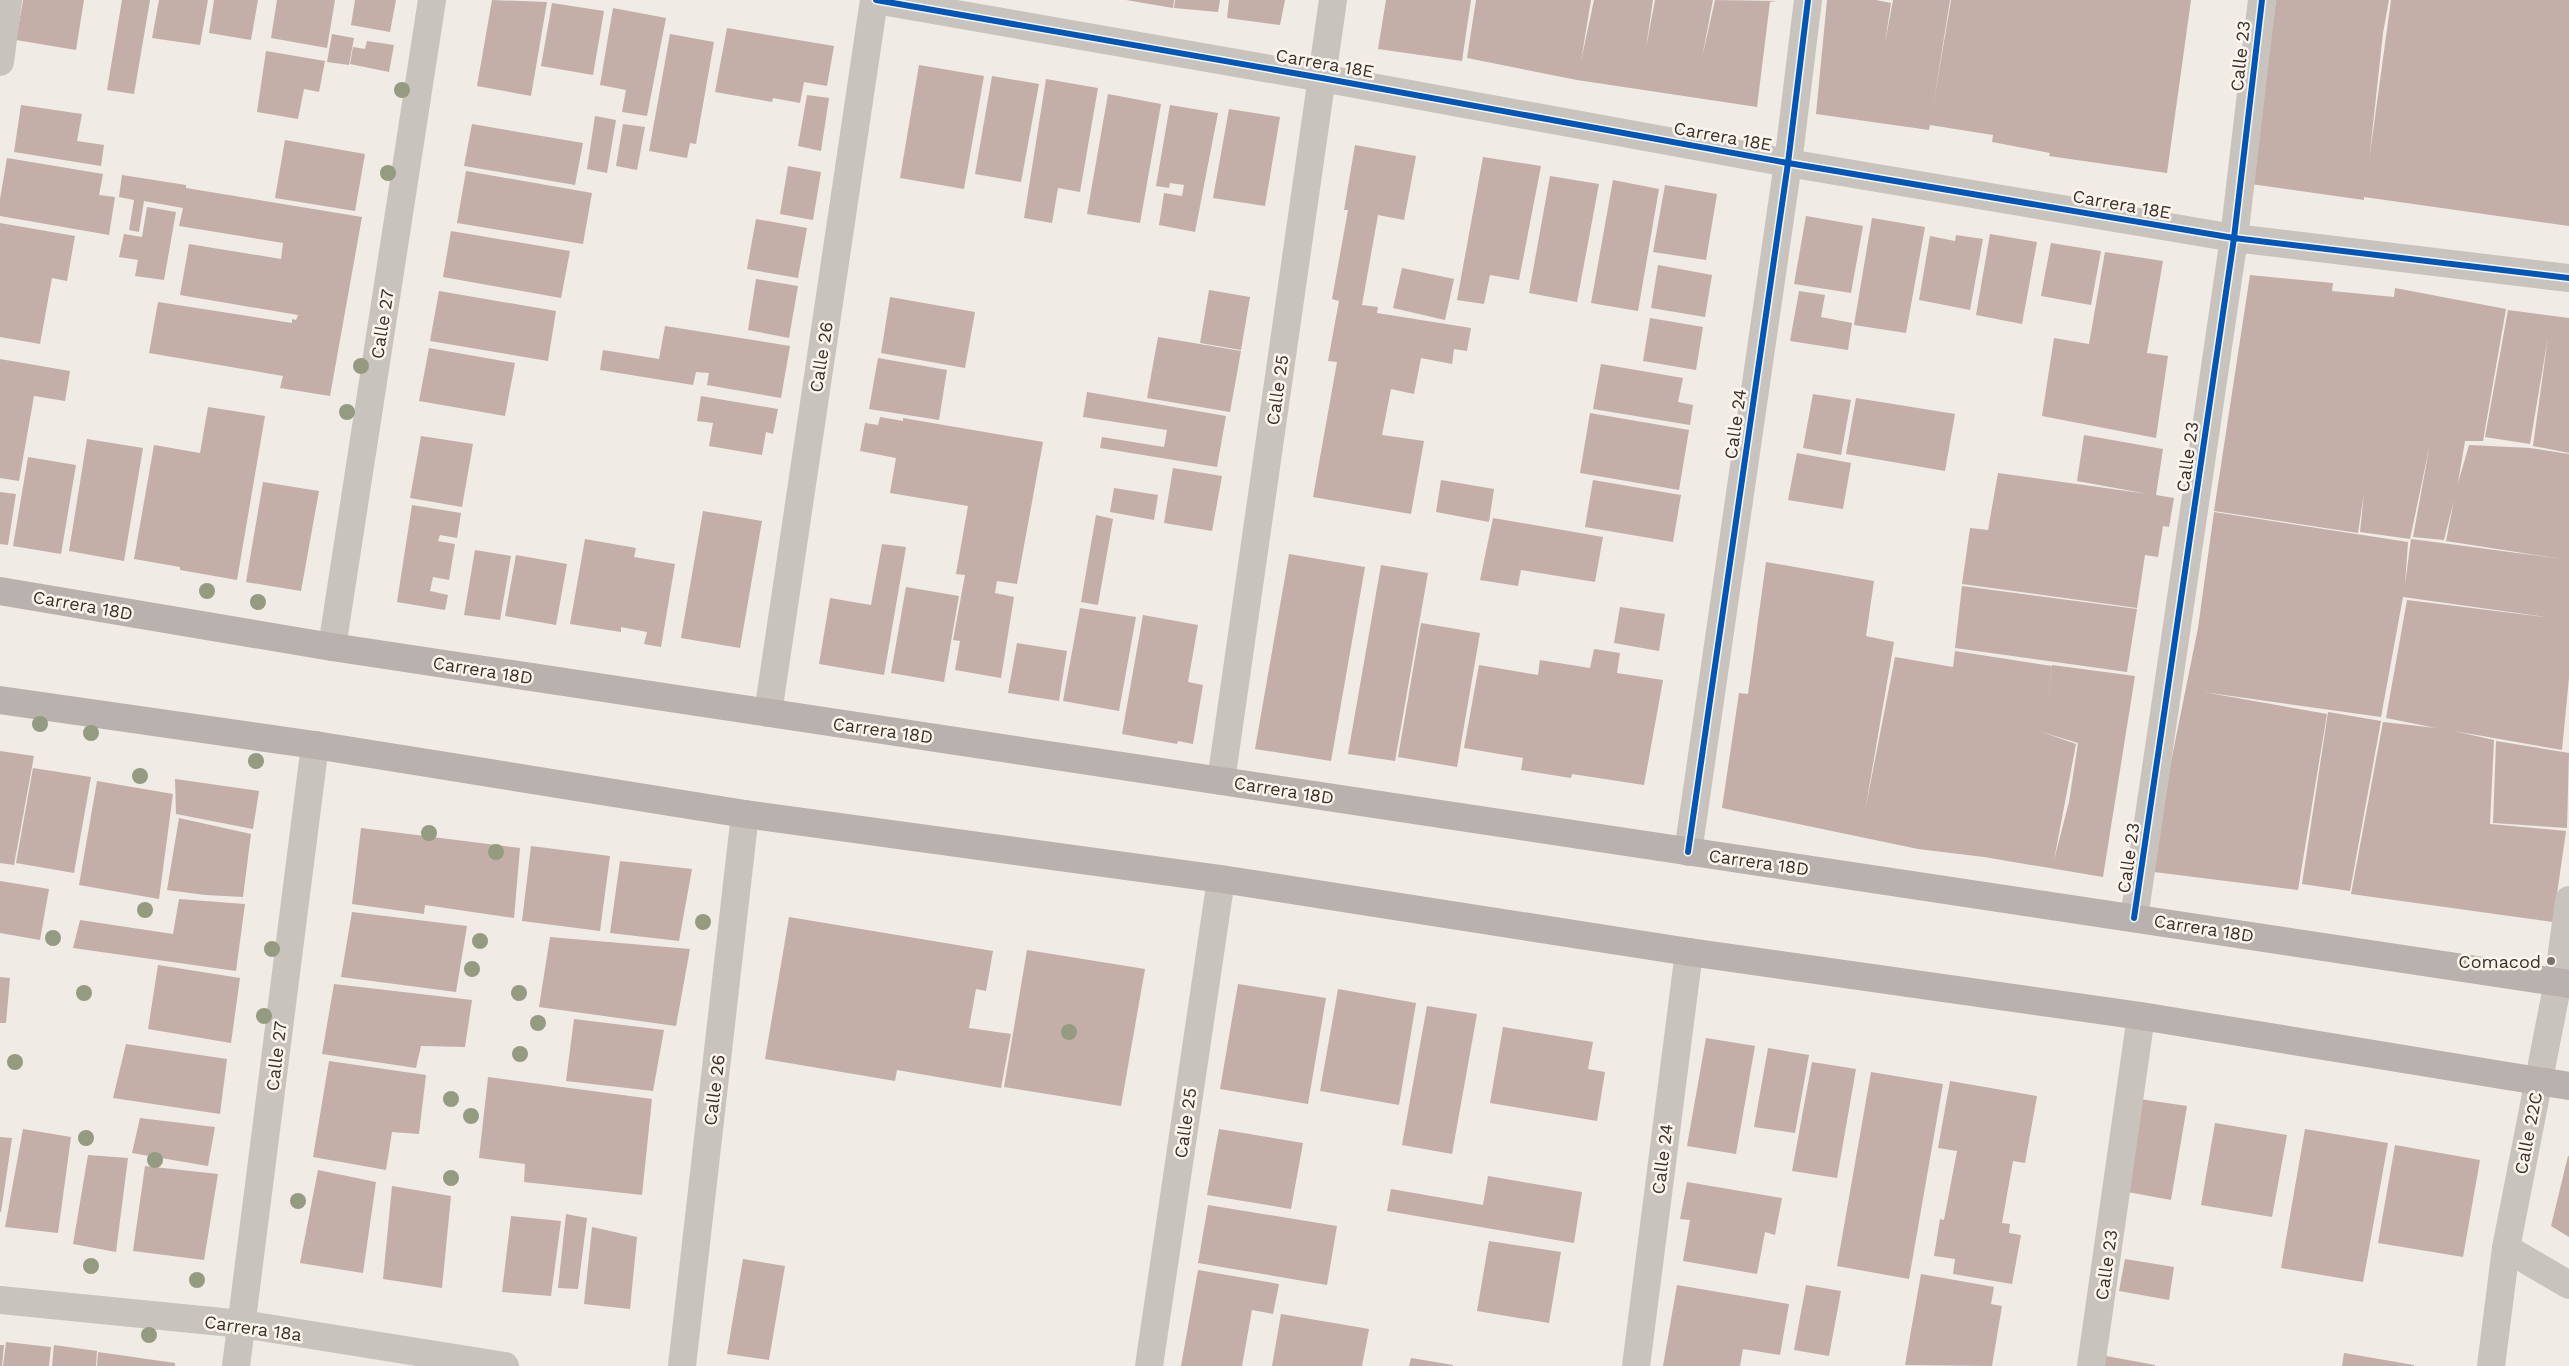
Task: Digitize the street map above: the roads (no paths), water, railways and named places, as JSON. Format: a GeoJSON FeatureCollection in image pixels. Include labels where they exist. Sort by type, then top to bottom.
{"type":"FeatureCollection","features":[{"type":"Feature","properties":{"kind":"main road","name":"Carrera 18D"},"geometry":{"type":"LineString","coordinates":[[0,590],[332,647],[2563,983]]}},
{"type":"Feature","properties":{"kind":"main road"},"geometry":{"type":"LineString","coordinates":[[0,700],[316,745],[745,814],[1221,879],[1689,952],[2141,1016],[2569,1086]]}},
{"type":"Feature","properties":{"kind":"street"},"geometry":{"type":"LineString","coordinates":[[0,62],[8,0]]}},
{"type":"Feature","properties":{"kind":"street","name":"Calle 27"},"geometry":{"type":"LineString","coordinates":[[332,647],[432,0]]}},
{"type":"Feature","properties":{"kind":"street","name":"Carrera 18E"},"geometry":{"type":"LineString","coordinates":[[875,0],[1322,78],[1788,163],[2234,238],[2569,278]]}},
{"type":"Feature","properties":{"kind":"street","name":"Calle 26"},"geometry":{"type":"LineString","coordinates":[[768,713],[875,0]]}},
{"type":"Feature","properties":{"kind":"street","name":"Calle 25"},"geometry":{"type":"LineString","coordinates":[[1221,780],[1333,0]]}},
{"type":"Feature","properties":{"kind":"street","name":"Calle 24"},"geometry":{"type":"LineString","coordinates":[[1688,852],[1788,163],[1808,0]]}},
{"type":"Feature","properties":{"kind":"street","name":"Calle 23"},"geometry":{"type":"LineString","coordinates":[[2134,918],[2234,238],[2262,0]]}},
{"type":"Feature","properties":{"kind":"street","name":"Calle 27"},"geometry":{"type":"LineString","coordinates":[[236,1366],[316,745]]}},
{"type":"Feature","properties":{"kind":"street","name":"Calle 26"},"geometry":{"type":"LineString","coordinates":[[682,1366],[745,814]]}},
{"type":"Feature","properties":{"kind":"street","name":"Calle 25"},"geometry":{"type":"LineString","coordinates":[[1149,1366],[1221,879]]}},
{"type":"Feature","properties":{"kind":"street","name":"Calle 22C"},"geometry":{"type":"LineString","coordinates":[[2491,1366],[2506,1248],[2538,1081],[2563,983],[2569,900]]}},
{"type":"Feature","properties":{"kind":"street","name":"Calle 24"},"geometry":{"type":"LineString","coordinates":[[1636,1366],[1689,952]]}},
{"type":"Feature","properties":{"kind":"street","name":"Calle 23"},"geometry":{"type":"LineString","coordinates":[[2091,1366],[2141,1016]]}},
{"type":"Feature","properties":{"kind":"street"},"geometry":{"type":"LineString","coordinates":[[2506,1248],[2569,1285]]}},
{"type":"Feature","properties":{"kind":"street","name":"Carrera 18a"},"geometry":{"type":"LineString","coordinates":[[0,1300],[242,1324],[505,1366]]}},
{"type":"Feature","properties":{"kind":"place","name":"Comacod"},"geometry":{"type":"Point","coordinates":[2551,961]}}]}
